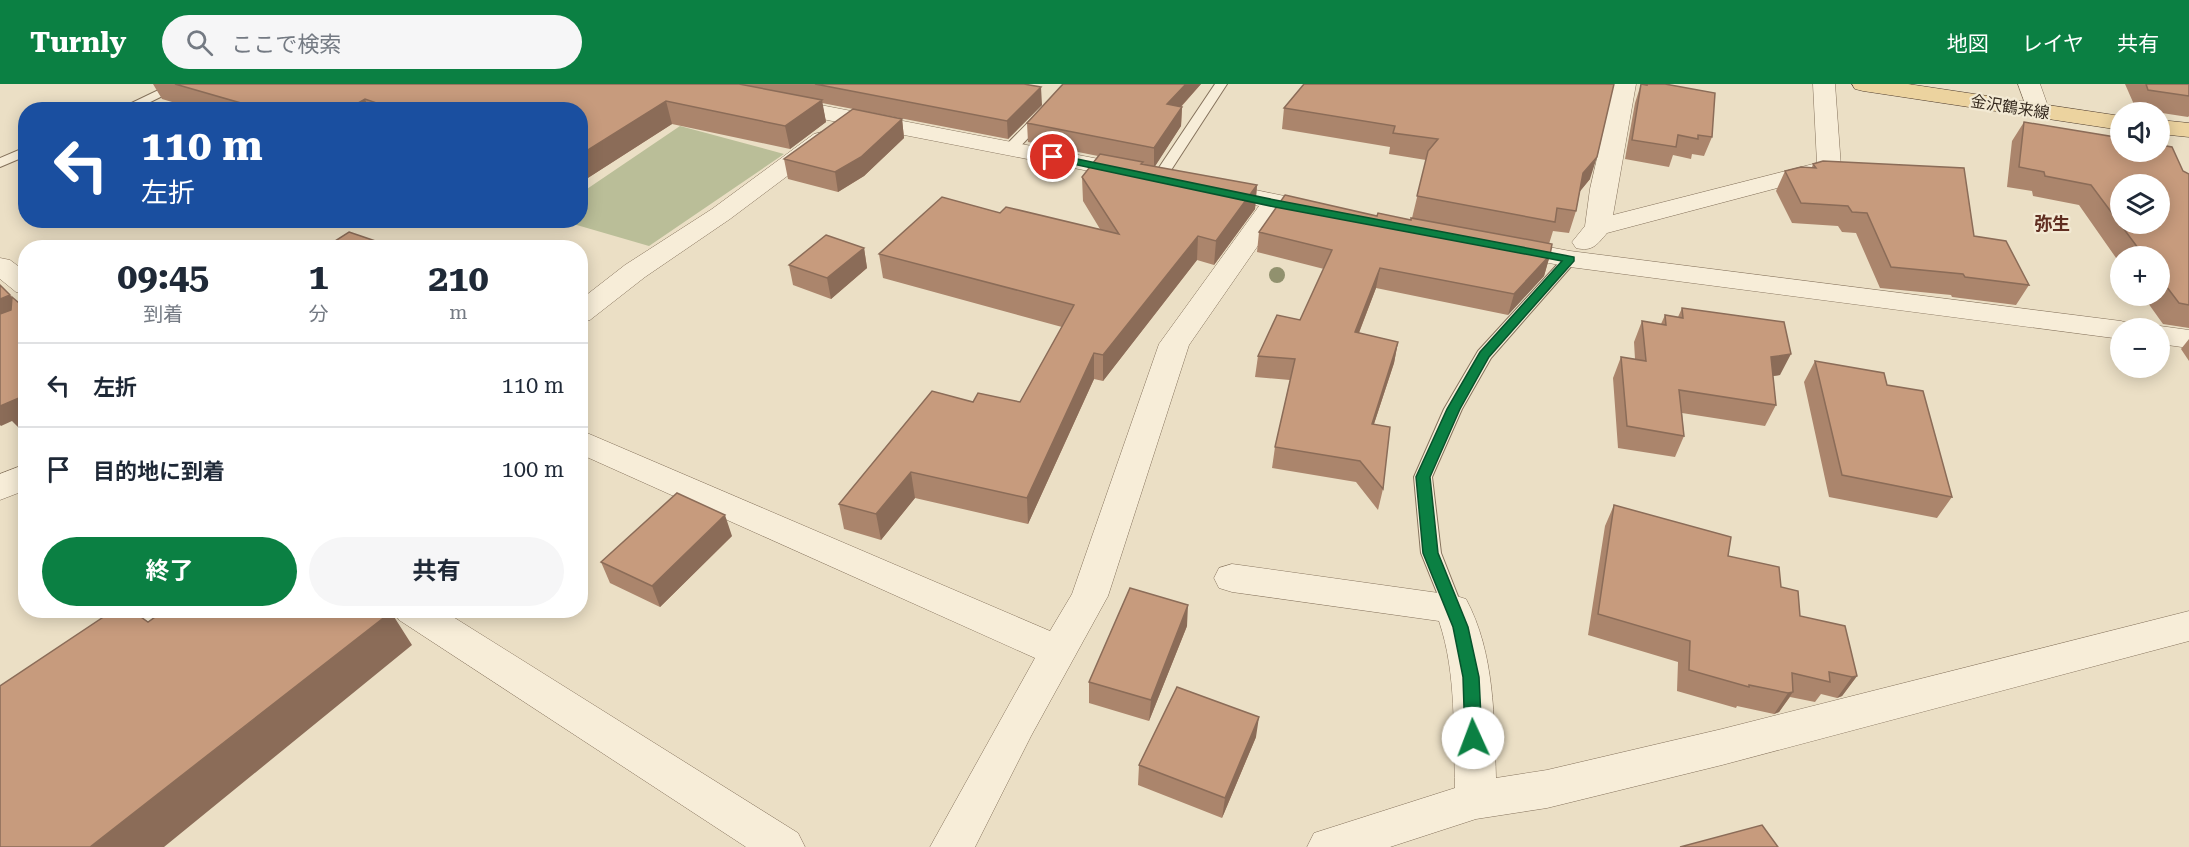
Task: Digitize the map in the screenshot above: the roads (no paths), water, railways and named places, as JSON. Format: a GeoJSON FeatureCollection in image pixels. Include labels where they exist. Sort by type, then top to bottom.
{"type":"FeatureCollection","features":[{"type":"Feature","properties":{"kind":"main road","name":"金沢鶴来線"},"geometry":{"type":"LineString","coordinates":[[1863,84],[2110,122]]}},
{"type":"Feature","properties":{"kind":"main road"},"geometry":{"type":"LineString","coordinates":[[2170,128],[2189,130]]}},
{"type":"Feature","properties":{"kind":"street"},"geometry":{"type":"LineString","coordinates":[[1570,259],[1598,227],[1603,189],[1625,84]]}},
{"type":"Feature","properties":{"kind":"street"},"geometry":{"type":"LineString","coordinates":[[1598,227],[1829,167],[1824,84]]}},
{"type":"Feature","properties":{"kind":"street"},"geometry":{"type":"LineString","coordinates":[[2029,84],[2038,112]]}},
{"type":"Feature","properties":{"kind":"street"},"geometry":{"type":"LineString","coordinates":[[758,100],[1343,216]]}},
{"type":"Feature","properties":{"kind":"street"},"geometry":{"type":"LineString","coordinates":[[588,308],[635,271],[721,214],[850,118]]}},
{"type":"Feature","properties":{"kind":"street"},"geometry":{"type":"LineString","coordinates":[[952,847],[1017,724],[1090,596],[1174,344],[1275,203]]}},
{"type":"Feature","properties":{"kind":"street"},"geometry":{"type":"LineString","coordinates":[[1479,242],[1570,259],[2110,329]]}},
{"type":"Feature","properties":{"kind":"street"},"geometry":{"type":"LineString","coordinates":[[0,266],[18,280]]}},
{"type":"Feature","properties":{"kind":"street"},"geometry":{"type":"LineString","coordinates":[[2170,336],[2189,339]]}},
{"type":"Feature","properties":{"kind":"street"},"geometry":{"type":"LineString","coordinates":[[588,445],[1059,652]]}},
{"type":"Feature","properties":{"kind":"street"},"geometry":{"type":"LineString","coordinates":[[0,488],[18,480]]}},
{"type":"Feature","properties":{"kind":"street"},"geometry":{"type":"LineString","coordinates":[[1232,578],[1453,609],[1461,627],[1471,677],[1476,800]]}},
{"type":"Feature","properties":{"kind":"street"},"geometry":{"type":"LineString","coordinates":[[70,657],[137,618]]}},
{"type":"Feature","properties":{"kind":"street"},"geometry":{"type":"LineString","coordinates":[[425,618],[783,847]]}},
{"type":"Feature","properties":{"kind":"street"},"geometry":{"type":"LineString","coordinates":[[1329,847],[1476,800],[1547,789],[1710,750],[2189,626]]}},
{"type":"Feature","properties":{"kind":"lane"},"geometry":{"type":"LineString","coordinates":[[141,102],[181,84]]}},
{"type":"Feature","properties":{"kind":"lane"},"geometry":{"type":"LineString","coordinates":[[1010,149],[1072,84]]}},
{"type":"Feature","properties":{"kind":"lane"},"geometry":{"type":"LineString","coordinates":[[1178,182],[1221,84]]}},
{"type":"Feature","properties":{"kind":"lane"},"geometry":{"type":"LineString","coordinates":[[0,163],[18,155]]}},
{"type":"Feature","properties":{"kind":"lane"},"geometry":{"type":"LineString","coordinates":[[1453,609],[1431,553],[1423,477],[1453,409],[1484,355],[1570,259]]}},
{"type":"Feature","properties":{"kind":"district","name":"弥生"},"geometry":{"type":"Point","coordinates":[2052,223]}}]}
